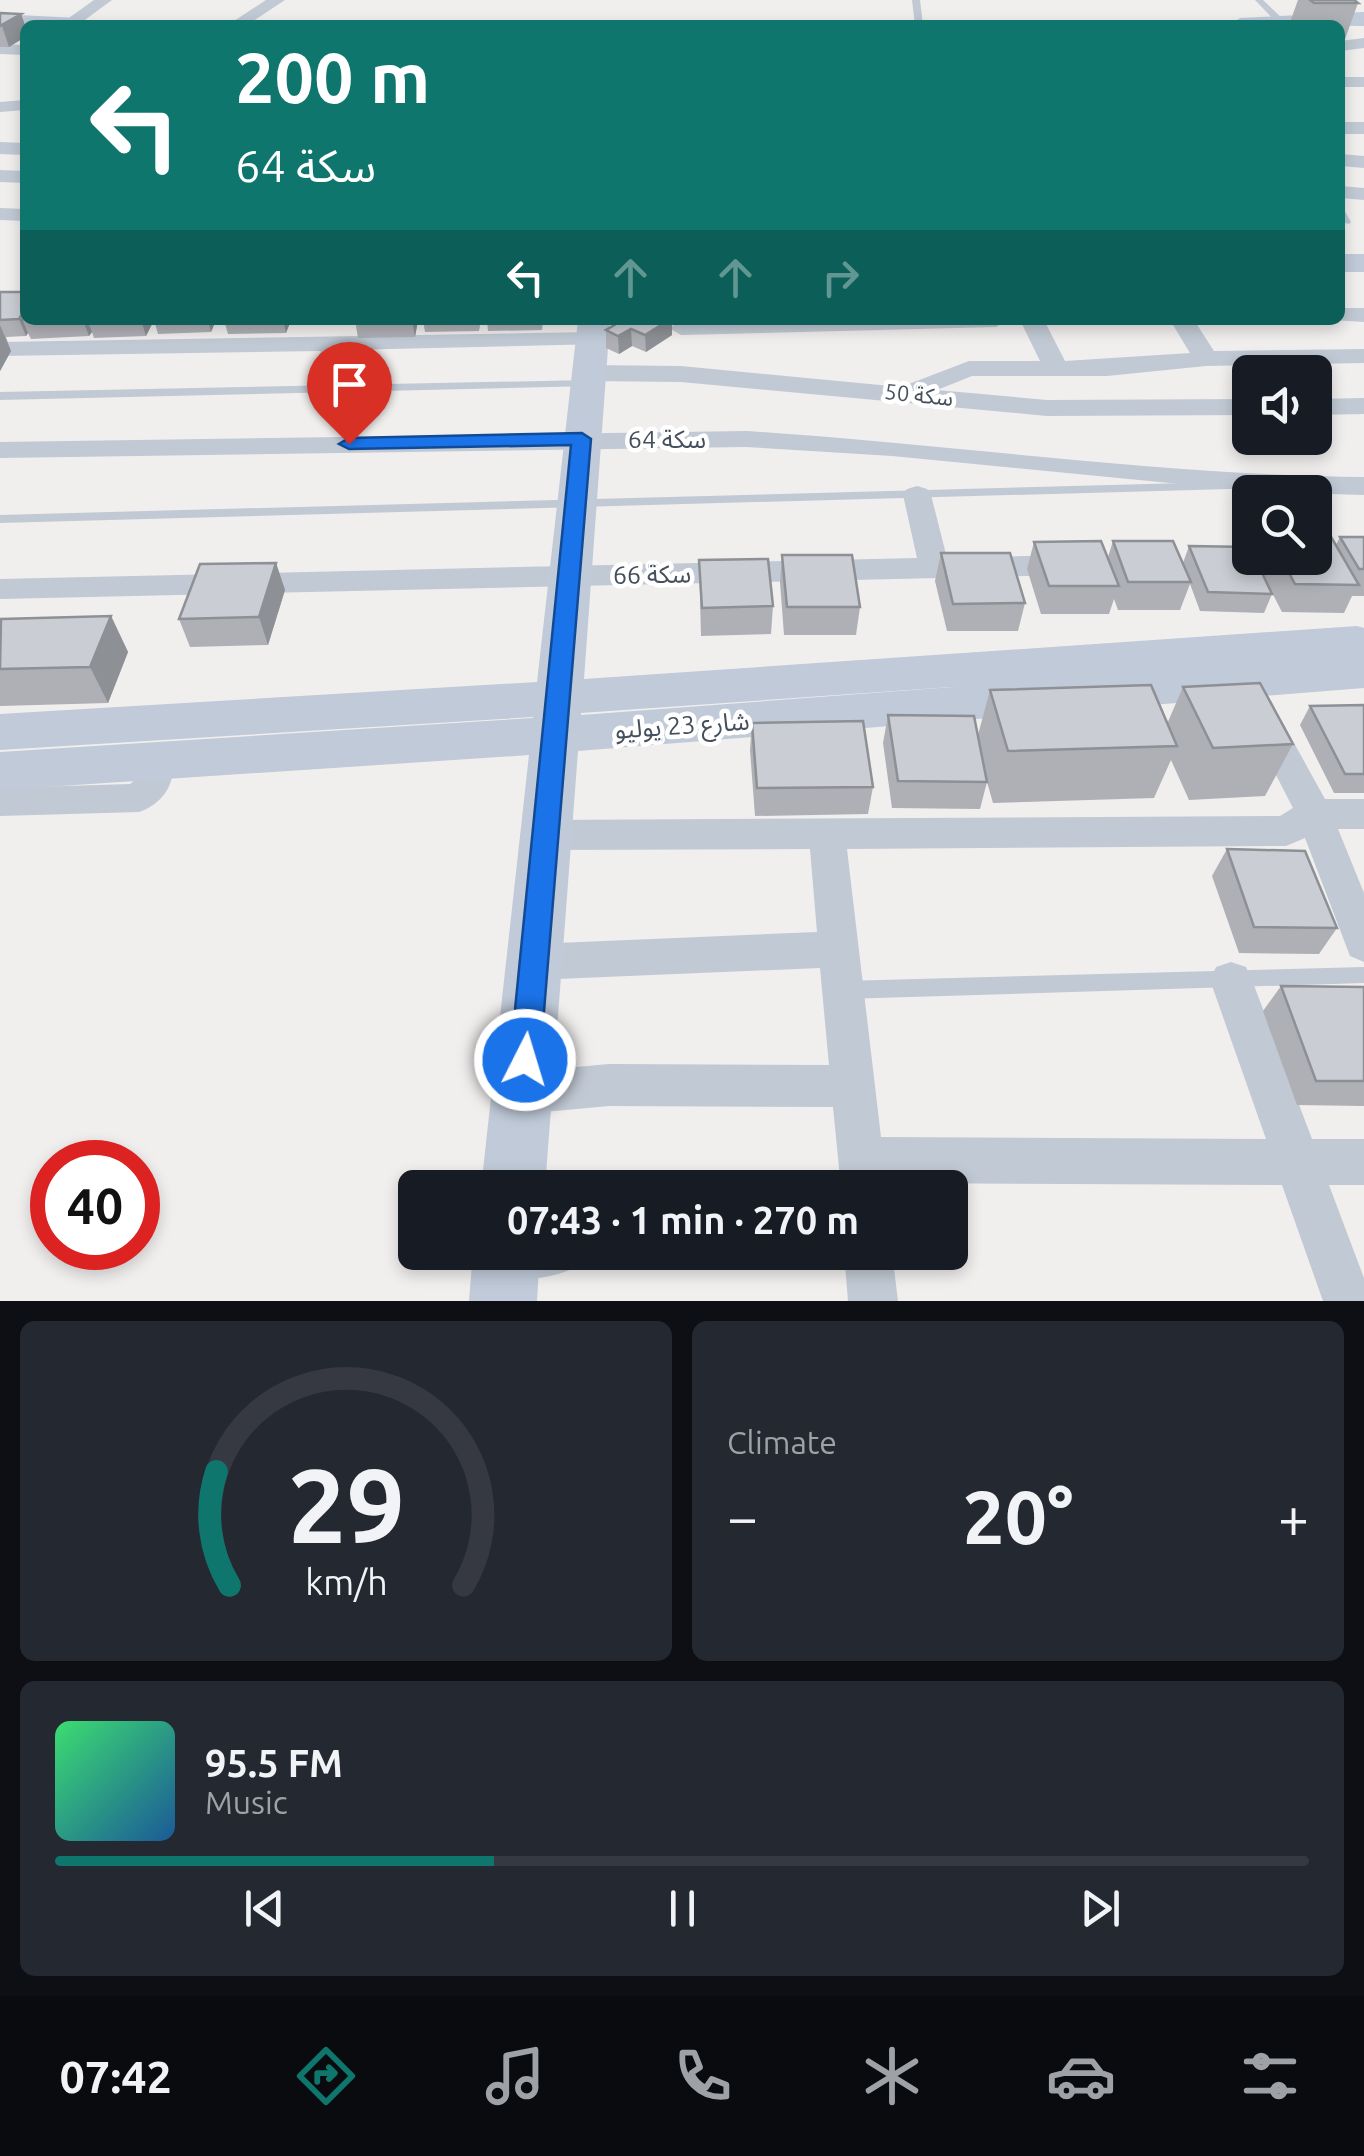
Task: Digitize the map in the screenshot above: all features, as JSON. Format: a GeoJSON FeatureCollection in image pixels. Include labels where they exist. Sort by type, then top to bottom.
{"type":"FeatureCollection","features":[{"type":"Feature","properties":{"kind":"main road"},"geometry":{"type":"LineString","coordinates":[[1337,20],[1364,19]]}},
{"type":"Feature","properties":{"kind":"main road"},"geometry":{"type":"LineString","coordinates":[[515,1170],[590,354]]}},
{"type":"Feature","properties":{"kind":"main road"},"geometry":{"type":"LineString","coordinates":[[565,634],[608,669],[672,690]]}},
{"type":"Feature","properties":{"kind":"main road"},"geometry":{"type":"LineString","coordinates":[[547,822],[530,777],[471,722],[524,678],[565,634]]}},
{"type":"Feature","properties":{"kind":"main road","name":"شارع 23 يوليو"},"geometry":{"type":"LineString","coordinates":[[0,732],[471,722],[556,716],[672,690],[1364,642]]}},
{"type":"Feature","properties":{"kind":"main road","name":"شارع 23 يوليو"},"geometry":{"type":"LineString","coordinates":[[556,716],[637,728],[1364,672]]}},
{"type":"Feature","properties":{"kind":"main road","name":"شارع 23 يوليو"},"geometry":{"type":"LineString","coordinates":[[0,771],[155,762],[471,722]]}},
{"type":"Feature","properties":{"kind":"main road"},"geometry":{"type":"LineString","coordinates":[[547,822],[574,770],[600,746],[637,728]]}},
{"type":"Feature","properties":{"kind":"street"},"geometry":{"type":"LineString","coordinates":[[73,20],[99,4],[129,0]]}},
{"type":"Feature","properties":{"kind":"street"},"geometry":{"type":"LineString","coordinates":[[244,20],[278,0]]}},
{"type":"Feature","properties":{"kind":"street"},"geometry":{"type":"LineString","coordinates":[[681,325],[681,374]]}},
{"type":"Feature","properties":{"kind":"street"},"geometry":{"type":"LineString","coordinates":[[1034,325],[1056,368]]}},
{"type":"Feature","properties":{"kind":"street"},"geometry":{"type":"LineString","coordinates":[[1185,325],[1206,358]]}},
{"type":"Feature","properties":{"kind":"street"},"geometry":{"type":"LineString","coordinates":[[321,389],[336,344]]}},
{"type":"Feature","properties":{"kind":"street","name":"سكة 50"},"geometry":{"type":"LineString","coordinates":[[0,349],[336,344],[590,354],[681,374],[1048,408],[1232,407]]}},
{"type":"Feature","properties":{"kind":"street"},"geometry":{"type":"LineString","coordinates":[[906,392],[969,369],[1108,368],[1206,358],[1364,356]]}},
{"type":"Feature","properties":{"kind":"street"},"geometry":{"type":"LineString","coordinates":[[1108,368],[1125,408]]}},
{"type":"Feature","properties":{"kind":"street"},"geometry":{"type":"LineString","coordinates":[[1332,407],[1364,406]]}},
{"type":"Feature","properties":{"kind":"street","name":"سكة 64"},"geometry":{"type":"LineString","coordinates":[[0,450],[746,439],[892,448],[1232,481]]}},
{"type":"Feature","properties":{"kind":"street","name":"سكة 64"},"geometry":{"type":"LineString","coordinates":[[1332,486],[1364,486]]}},
{"type":"Feature","properties":{"kind":"street"},"geometry":{"type":"LineString","coordinates":[[918,494],[934,568]]}},
{"type":"Feature","properties":{"kind":"street","name":"سكة 66"},"geometry":{"type":"LineString","coordinates":[[0,589],[1090,564]]}},
{"type":"Feature","properties":{"kind":"street"},"geometry":{"type":"LineString","coordinates":[[1245,684],[1314,814],[1360,927]]}},
{"type":"Feature","properties":{"kind":"street"},"geometry":{"type":"LineString","coordinates":[[0,802],[138,798],[153,784],[155,762]]}},
{"type":"Feature","properties":{"kind":"street"},"geometry":{"type":"LineString","coordinates":[[547,822],[827,835],[1286,832],[1314,814],[1364,814]]}},
{"type":"Feature","properties":{"kind":"street"},"geometry":{"type":"LineString","coordinates":[[827,835],[862,1170]]}},
{"type":"Feature","properties":{"kind":"street"},"geometry":{"type":"LineString","coordinates":[[534,962],[841,970]]}},
{"type":"Feature","properties":{"kind":"street"},"geometry":{"type":"LineString","coordinates":[[1230,980],[1348,1301]]}},
{"type":"Feature","properties":{"kind":"street"},"geometry":{"type":"LineString","coordinates":[[522,1093],[609,1085],[852,1086]]}},
{"type":"Feature","properties":{"kind":"street"},"geometry":{"type":"LineString","coordinates":[[968,1171],[1364,1162]]}},
{"type":"Feature","properties":{"kind":"street"},"geometry":{"type":"LineString","coordinates":[[870,1270],[873,1301]]}},
{"type":"Feature","properties":{"kind":"lane"},"geometry":{"type":"LineString","coordinates":[[1260,0],[1280,20]]}},
{"type":"Feature","properties":{"kind":"lane"},"geometry":{"type":"LineString","coordinates":[[0,396],[321,389],[590,354]]}},
{"type":"Feature","properties":{"kind":"lane"},"geometry":{"type":"LineString","coordinates":[[0,519],[1232,486]]}},
{"type":"Feature","properties":{"kind":"lane"},"geometry":{"type":"LineString","coordinates":[[841,970],[1230,980],[1364,975]]}},
{"type":"Feature","properties":{"kind":"building"},"geometry":{"type":"Polygon","coordinates":[[[1310,0],[1354,0],[1358,3],[1314,3],[1310,0]]]}},
{"type":"Feature","properties":{"kind":"building"},"geometry":{"type":"Polygon","coordinates":[[[0,13],[21,14],[0,26],[0,13]]]}},
{"type":"Feature","properties":{"kind":"building"},"geometry":{"type":"Polygon","coordinates":[[[0,292],[20,292],[19,319],[0,320],[0,292]]]}},
{"type":"Feature","properties":{"kind":"building"},"geometry":{"type":"Polygon","coordinates":[[[614,325],[661,325],[645,335],[631,329],[618,336],[606,330],[614,325]]]}},
{"type":"Feature","properties":{"kind":"building"},"geometry":{"type":"Polygon","coordinates":[[[1340,537],[1364,537],[1364,569],[1359,569],[1340,537]]]}},
{"type":"Feature","properties":{"kind":"building"},"geometry":{"type":"Polygon","coordinates":[[[1332,538],[1359,585],[1295,584],[1290,575],[1332,575],[1332,538]]]}},
{"type":"Feature","properties":{"kind":"building"},"geometry":{"type":"Polygon","coordinates":[[[1101,541],[1119,586],[1049,586],[1034,542],[1101,541]]]}},
{"type":"Feature","properties":{"kind":"building"},"geometry":{"type":"Polygon","coordinates":[[[1113,541],[1173,541],[1191,582],[1128,582],[1113,541]]]}},
{"type":"Feature","properties":{"kind":"building"},"geometry":{"type":"Polygon","coordinates":[[[1189,546],[1232,547],[1232,575],[1263,575],[1272,594],[1208,592],[1189,546]]]}},
{"type":"Feature","properties":{"kind":"building"},"geometry":{"type":"Polygon","coordinates":[[[941,553],[1010,553],[1025,603],[953,604],[941,553]]]}},
{"type":"Feature","properties":{"kind":"building"},"geometry":{"type":"Polygon","coordinates":[[[782,555],[852,555],[860,607],[787,607],[782,555]]]}},
{"type":"Feature","properties":{"kind":"building"},"geometry":{"type":"Polygon","coordinates":[[[768,559],[773,606],[702,608],[699,560],[768,559]]]}},
{"type":"Feature","properties":{"kind":"building"},"geometry":{"type":"Polygon","coordinates":[[[276,563],[259,617],[179,619],[200,564],[276,563]]]}},
{"type":"Feature","properties":{"kind":"building"},"geometry":{"type":"Polygon","coordinates":[[[111,616],[90,667],[0,669],[1,619],[111,616]]]}},
{"type":"Feature","properties":{"kind":"building"},"geometry":{"type":"Polygon","coordinates":[[[1260,683],[1293,744],[1213,748],[1183,687],[1260,683]]]}},
{"type":"Feature","properties":{"kind":"building"},"geometry":{"type":"Polygon","coordinates":[[[1151,685],[1177,746],[1008,751],[990,690],[1151,685]]]}},
{"type":"Feature","properties":{"kind":"building"},"geometry":{"type":"Polygon","coordinates":[[[1364,705],[1364,774],[1345,774],[1310,706],[1364,705]]]}},
{"type":"Feature","properties":{"kind":"building"},"geometry":{"type":"Polygon","coordinates":[[[888,715],[974,716],[987,782],[898,781],[888,715]]]}},
{"type":"Feature","properties":{"kind":"building"},"geometry":{"type":"Polygon","coordinates":[[[863,721],[873,787],[757,788],[752,723],[863,721]]]}},
{"type":"Feature","properties":{"kind":"building"},"geometry":{"type":"Polygon","coordinates":[[[1227,849],[1305,851],[1337,928],[1254,927],[1227,849]]]}},
{"type":"Feature","properties":{"kind":"building"},"geometry":{"type":"Polygon","coordinates":[[[1281,986],[1364,987],[1364,1081],[1316,1081],[1281,986]]]}},
{"type":"Feature","properties":{"kind":"route"},"geometry":{"type":"LineString","coordinates":[[349,444],[582,439],[525,1060]]}}]}
